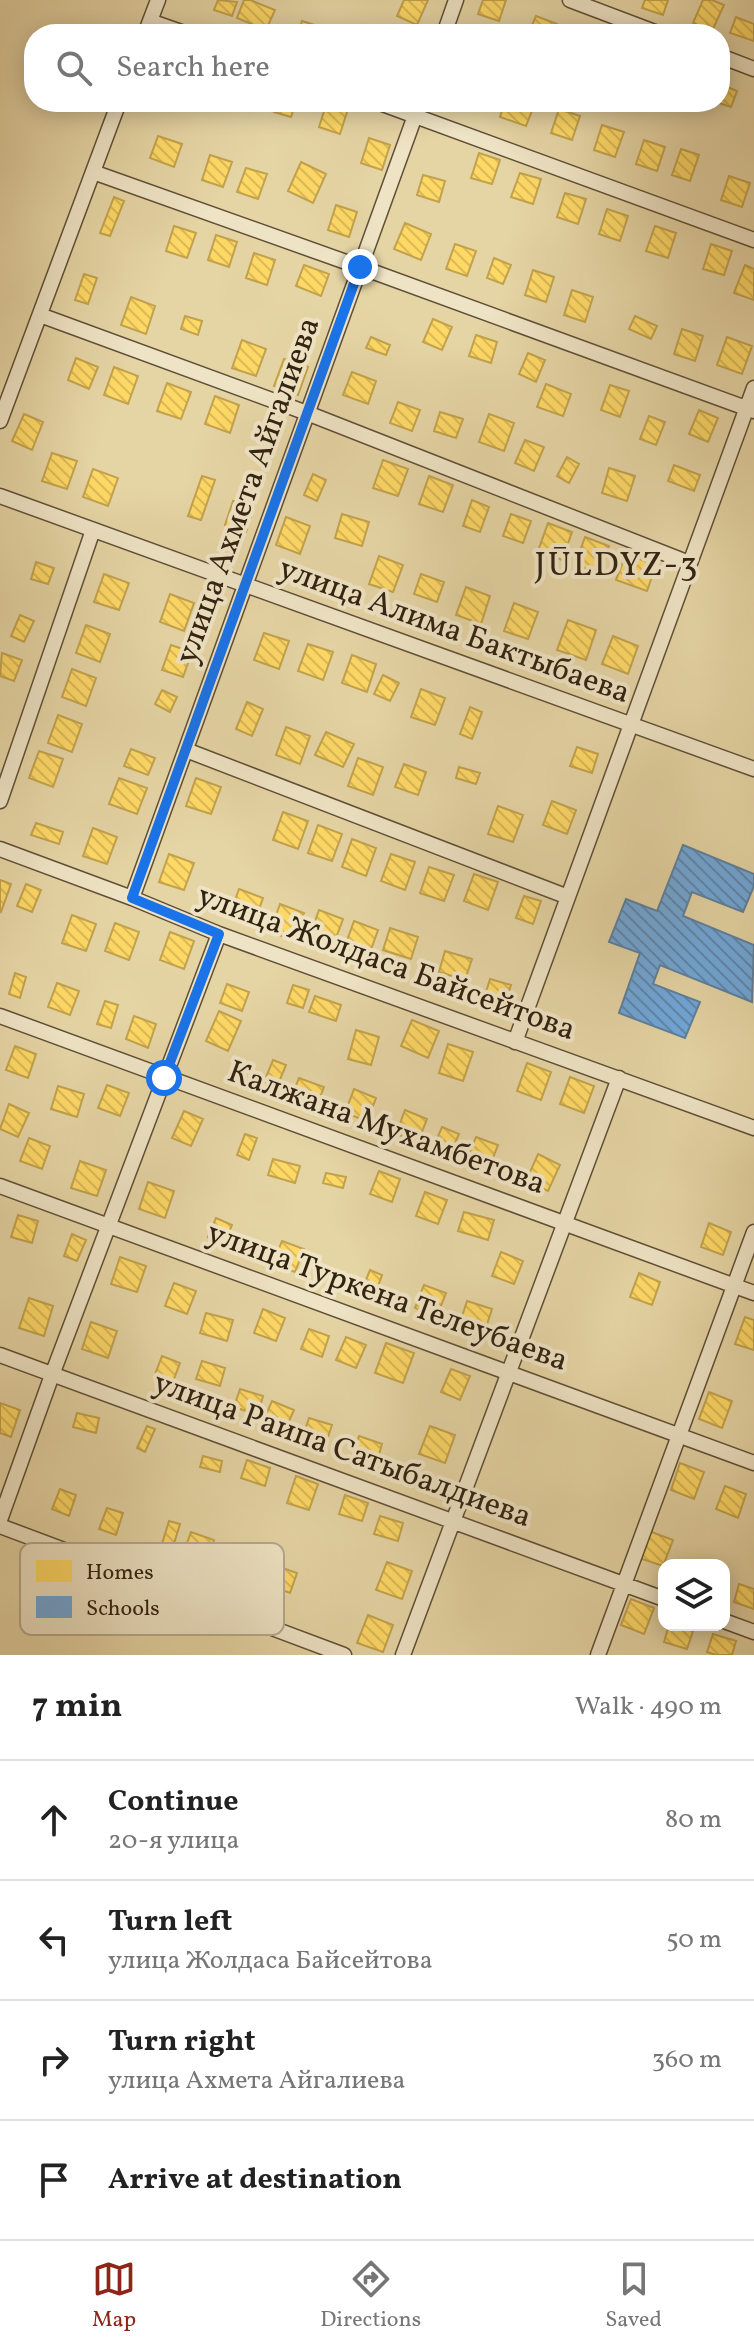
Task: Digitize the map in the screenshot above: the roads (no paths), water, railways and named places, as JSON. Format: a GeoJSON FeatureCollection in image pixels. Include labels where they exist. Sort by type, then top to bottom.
{"type":"FeatureCollection","features":[{"type":"Feature","properties":{"kind":"street"},"geometry":{"type":"LineString","coordinates":[[149,24],[158,0]]}},
{"type":"Feature","properties":{"kind":"street"},"geometry":{"type":"LineString","coordinates":[[448,24],[456,0]]}},
{"type":"Feature","properties":{"kind":"street"},"geometry":{"type":"LineString","coordinates":[[570,0],[634,24]]}},
{"type":"Feature","properties":{"kind":"street"},"geometry":{"type":"LineString","coordinates":[[730,60],[754,69]]}},
{"type":"Feature","properties":{"kind":"street"},"geometry":{"type":"LineString","coordinates":[[0,421],[115,112]]}},
{"type":"Feature","properties":{"kind":"street","name":"улица Ахмета Айгалиева"},"geometry":{"type":"LineString","coordinates":[[132,898],[416,112]]}},
{"type":"Feature","properties":{"kind":"street"},"geometry":{"type":"LineString","coordinates":[[425,112],[754,240]]}},
{"type":"Feature","properties":{"kind":"street"},"geometry":{"type":"LineString","coordinates":[[93,172],[750,410]]}},
{"type":"Feature","properties":{"kind":"street"},"geometry":{"type":"LineString","coordinates":[[40,315],[307,413],[689,563]]}},
{"type":"Feature","properties":{"kind":"street"},"geometry":{"type":"LineString","coordinates":[[515,1042],[689,563],[750,410],[754,388]]}},
{"type":"Feature","properties":{"kind":"street","name":"улица Алима Бактыбаева"},"geometry":{"type":"LineString","coordinates":[[0,496],[754,769]]}},
{"type":"Feature","properties":{"kind":"street"},"geometry":{"type":"LineString","coordinates":[[0,801],[93,530]]}},
{"type":"Feature","properties":{"kind":"street"},"geometry":{"type":"LineString","coordinates":[[186,750],[568,897]]}},
{"type":"Feature","properties":{"kind":"street","name":"улица Жолдаса Байсейтова"},"geometry":{"type":"LineString","coordinates":[[0,849],[219,934],[754,1128]]}},
{"type":"Feature","properties":{"kind":"street"},"geometry":{"type":"LineString","coordinates":[[52,1543],[0,1523],[52,1375],[219,934]]}},
{"type":"Feature","properties":{"kind":"street","name":"Калжана Мухамбетова"},"geometry":{"type":"LineString","coordinates":[[0,1016],[754,1293]]}},
{"type":"Feature","properties":{"kind":"street"},"geometry":{"type":"LineString","coordinates":[[403,1655],[619,1078]]}},
{"type":"Feature","properties":{"kind":"street","name":"улица Туркена Телеубаева"},"geometry":{"type":"LineString","coordinates":[[0,1186],[754,1463]]}},
{"type":"Feature","properties":{"kind":"street"},"geometry":{"type":"LineString","coordinates":[[598,1655],[754,1232]]}},
{"type":"Feature","properties":{"kind":"street","name":"улица Раипа Сатыбалдиева"},"geometry":{"type":"LineString","coordinates":[[0,1355],[658,1597]]}},
{"type":"Feature","properties":{"kind":"street"},"geometry":{"type":"LineString","coordinates":[[730,1623],[754,1632]]}},
{"type":"Feature","properties":{"kind":"street"},"geometry":{"type":"LineString","coordinates":[[284,1632],[344,1655]]}},
{"type":"Feature","properties":{"kind":"district","name":"JŪLDYZ-3"},"geometry":{"type":"Point","coordinates":[617,566]}}]}
